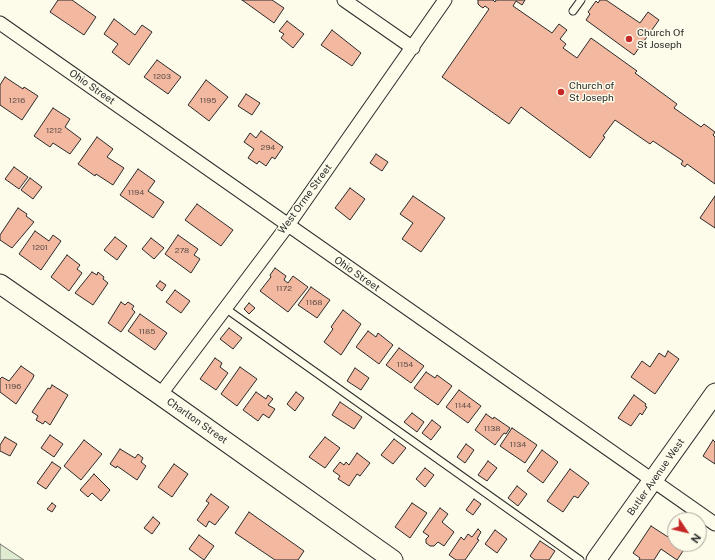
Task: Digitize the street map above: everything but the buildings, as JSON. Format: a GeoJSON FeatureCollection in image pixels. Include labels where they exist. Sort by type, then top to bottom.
{"type":"FeatureCollection","features":[{"type":"Feature","properties":{"kind":"street"},"geometry":{"type":"LineString","coordinates":[[344,0],[412,48]]}},
{"type":"Feature","properties":{"kind":"street","name":"West Orme Street"},"geometry":{"type":"LineString","coordinates":[[160,395],[288,225],[445,0]]}},
{"type":"Feature","properties":{"kind":"street","name":"Ohio Street"},"geometry":{"type":"LineString","coordinates":[[0,23],[715,524]]}},
{"type":"Feature","properties":{"kind":"street","name":"Charlton Street"},"geometry":{"type":"LineString","coordinates":[[0,284],[393,560]]}},
{"type":"Feature","properties":{"kind":"street","name":"Butler Avenue West"},"geometry":{"type":"LineString","coordinates":[[596,560],[715,393]]}},
{"type":"Feature","properties":{"kind":"lane"},"geometry":{"type":"LineString","coordinates":[[573,11],[581,0]]}},
{"type":"Feature","properties":{"kind":"lane"},"geometry":{"type":"LineString","coordinates":[[225,308],[580,560]]}},
{"type":"Feature","properties":{"kind":"green space"},"geometry":{"type":"Polygon","coordinates":[[[0,544],[24,560],[0,560],[0,544]]]}},
{"type":"Feature","properties":{"kind":"place","name":"Church Of St Joseph"},"geometry":{"type":"Point","coordinates":[629,39]}},
{"type":"Feature","properties":{"kind":"place","name":"Church of St Joseph"},"geometry":{"type":"Point","coordinates":[561,92]}}]}
